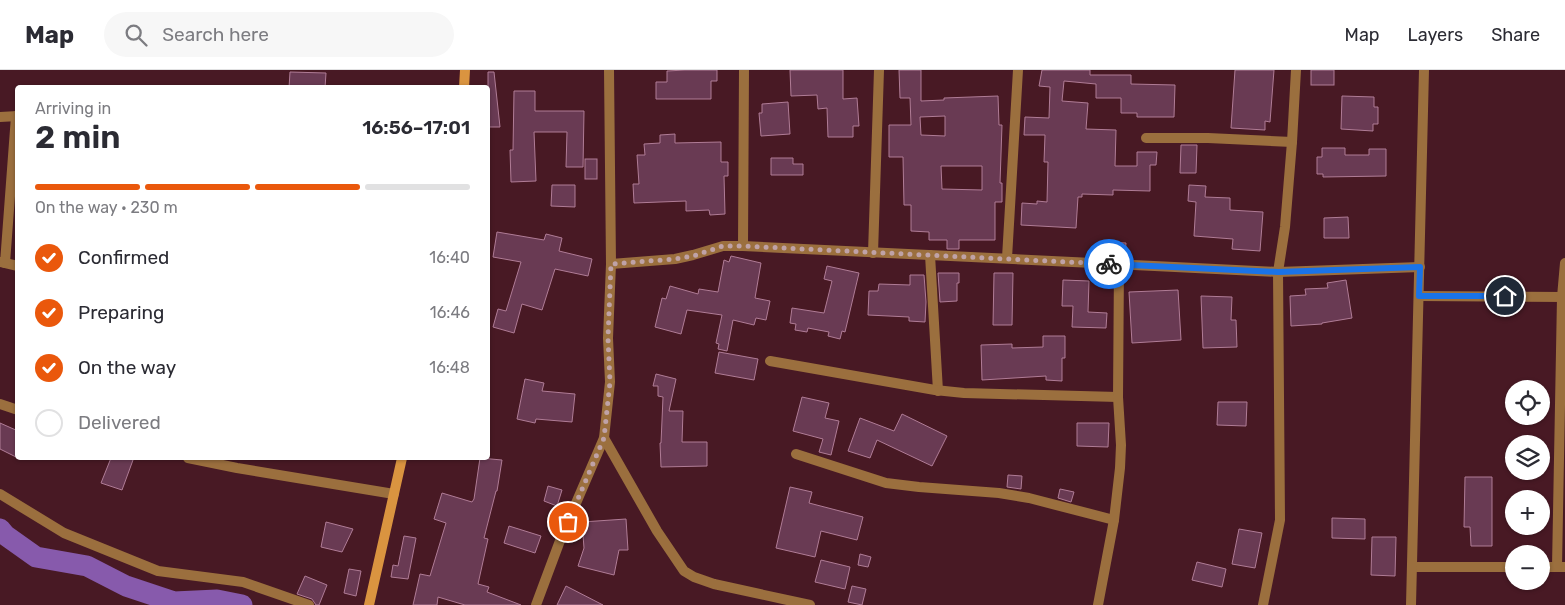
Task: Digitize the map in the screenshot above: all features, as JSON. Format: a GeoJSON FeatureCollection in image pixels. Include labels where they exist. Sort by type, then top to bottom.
{"type":"FeatureCollection","features":[{"type":"Feature","properties":{"kind":"street"},"geometry":{"type":"LineString","coordinates":[[464,85],[465,70]]}},
{"type":"Feature","properties":{"kind":"street"},"geometry":{"type":"LineString","coordinates":[[536,605],[561,538],[604,438],[610,382],[608,338],[611,264],[609,70]]}},
{"type":"Feature","properties":{"kind":"street"},"geometry":{"type":"LineString","coordinates":[[743,246],[744,70]]}},
{"type":"Feature","properties":{"kind":"street"},"geometry":{"type":"LineString","coordinates":[[873,253],[879,70]]}},
{"type":"Feature","properties":{"kind":"street"},"geometry":{"type":"LineString","coordinates":[[1007,258],[1018,70]]}},
{"type":"Feature","properties":{"kind":"street"},"geometry":{"type":"LineString","coordinates":[[1264,605],[1280,520],[1278,272],[1285,227],[1296,70]]}},
{"type":"Feature","properties":{"kind":"street"},"geometry":{"type":"LineString","coordinates":[[1411,605],[1424,70]]}},
{"type":"Feature","properties":{"kind":"street"},"geometry":{"type":"LineString","coordinates":[[0,116],[15,116]]}},
{"type":"Feature","properties":{"kind":"street"},"geometry":{"type":"LineString","coordinates":[[15,136],[2,263],[15,265]]}},
{"type":"Feature","properties":{"kind":"street"},"geometry":{"type":"LineString","coordinates":[[1146,138],[1208,138],[1292,142]]}},
{"type":"Feature","properties":{"kind":"street"},"geometry":{"type":"LineString","coordinates":[[611,264],[675,259],[693,256],[723,246],[743,246],[1278,272],[1420,267]]}},
{"type":"Feature","properties":{"kind":"street"},"geometry":{"type":"LineString","coordinates":[[930,255],[938,391]]}},
{"type":"Feature","properties":{"kind":"street"},"geometry":{"type":"LineString","coordinates":[[1561,567],[1563,297],[1565,263]]}},
{"type":"Feature","properties":{"kind":"street"},"geometry":{"type":"LineString","coordinates":[[1098,605],[1114,520],[1120,468],[1121,445],[1118,397],[1119,264]]}},
{"type":"Feature","properties":{"kind":"street"},"geometry":{"type":"LineString","coordinates":[[1419,296],[1563,297]]}},
{"type":"Feature","properties":{"kind":"street"},"geometry":{"type":"LineString","coordinates":[[770,361],[964,394],[1118,397]]}},
{"type":"Feature","properties":{"kind":"street"},"geometry":{"type":"LineString","coordinates":[[0,404],[15,409]]}},
{"type":"Feature","properties":{"kind":"street"},"geometry":{"type":"LineString","coordinates":[[604,438],[657,531],[684,571],[694,577],[714,584],[810,605]]}},
{"type":"Feature","properties":{"kind":"street"},"geometry":{"type":"LineString","coordinates":[[796,454],[886,482],[919,487],[999,493],[1029,498],[1114,520]]}},
{"type":"Feature","properties":{"kind":"street"},"geometry":{"type":"LineString","coordinates":[[198,460],[394,494]]}},
{"type":"Feature","properties":{"kind":"street"},"geometry":{"type":"LineString","coordinates":[[369,605],[402,460]]}},
{"type":"Feature","properties":{"kind":"street"},"geometry":{"type":"LineString","coordinates":[[0,494],[64,533],[158,570],[243,582],[309,605]]}},
{"type":"Feature","properties":{"kind":"street"},"geometry":{"type":"LineString","coordinates":[[1413,567],[1505,567]]}},
{"type":"Feature","properties":{"kind":"building"},"geometry":{"type":"Polygon","coordinates":[[[717,70],[717,81],[711,81],[711,99],[656,99],[656,82],[667,82],[667,71],[717,70]]]}},
{"type":"Feature","properties":{"kind":"building"},"geometry":{"type":"Polygon","coordinates":[[[790,70],[843,70],[843,99],[857,98],[859,126],[853,126],[853,137],[828,137],[827,108],[818,109],[817,95],[791,96],[790,70]]]}},
{"type":"Feature","properties":{"kind":"building"},"geometry":{"type":"Polygon","coordinates":[[[899,70],[921,70],[921,101],[944,100],[944,98],[998,96],[999,125],[1002,125],[1000,183],[1002,183],[1002,202],[995,202],[995,240],[959,240],[959,249],[947,249],[947,240],[929,240],[929,232],[911,231],[911,205],[904,205],[903,157],[889,157],[889,125],[911,125],[910,98],[900,98],[899,70]],[[945,116],[920,117],[921,135],[945,136],[945,116]],[[941,166],[942,189],[982,190],[982,166],[941,166]]]}},
{"type":"Feature","properties":{"kind":"building"},"geometry":{"type":"Polygon","coordinates":[[[1042,70],[1090,70],[1090,75],[1131,75],[1131,84],[1175,85],[1174,117],[1137,117],[1137,113],[1121,113],[1121,98],[1096,98],[1096,84],[1064,81],[1062,101],[1088,103],[1086,129],[1116,130],[1115,166],[1137,166],[1137,152],[1157,152],[1156,165],[1150,165],[1150,191],[1113,190],[1113,195],[1082,194],[1082,197],[1078,197],[1076,228],[1021,225],[1022,203],[1037,204],[1037,201],[1047,202],[1048,162],[1044,162],[1045,135],[1024,135],[1025,117],[1049,118],[1050,87],[1039,86],[1042,70]]]}},
{"type":"Feature","properties":{"kind":"building"},"geometry":{"type":"Polygon","coordinates":[[[1235,70],[1274,70],[1270,122],[1265,121],[1265,130],[1231,128],[1235,70]]]}},
{"type":"Feature","properties":{"kind":"building"},"geometry":{"type":"Polygon","coordinates":[[[1311,70],[1334,70],[1334,85],[1311,85],[1311,70]]]}},
{"type":"Feature","properties":{"kind":"building"},"geometry":{"type":"Polygon","coordinates":[[[290,72],[326,73],[325,85],[289,85],[290,72]]]}},
{"type":"Feature","properties":{"kind":"building"},"geometry":{"type":"Polygon","coordinates":[[[488,72],[494,72],[500,127],[490,127],[490,85],[488,85],[488,72]]]}},
{"type":"Feature","properties":{"kind":"building"},"geometry":{"type":"Polygon","coordinates":[[[514,91],[535,91],[535,111],[584,111],[583,167],[566,167],[567,132],[534,132],[536,181],[511,182],[510,150],[513,150],[514,91]]]}},
{"type":"Feature","properties":{"kind":"building"},"geometry":{"type":"Polygon","coordinates":[[[1342,96],[1374,97],[1374,107],[1378,107],[1378,124],[1373,124],[1373,131],[1341,129],[1342,96]]]}},
{"type":"Feature","properties":{"kind":"building"},"geometry":{"type":"Polygon","coordinates":[[[788,102],[790,134],[761,136],[759,113],[762,113],[762,104],[788,102]]]}},
{"type":"Feature","properties":{"kind":"building"},"geometry":{"type":"Polygon","coordinates":[[[675,134],[675,143],[721,142],[721,162],[728,162],[728,176],[724,176],[725,214],[710,215],[709,210],[686,211],[686,201],[634,203],[633,184],[639,184],[637,155],[645,155],[644,144],[660,143],[660,135],[675,134]]]}},
{"type":"Feature","properties":{"kind":"building"},"geometry":{"type":"Polygon","coordinates":[[[1181,145],[1197,145],[1196,173],[1180,173],[1181,145]]]}},
{"type":"Feature","properties":{"kind":"building"},"geometry":{"type":"Polygon","coordinates":[[[1322,148],[1345,148],[1345,155],[1369,155],[1369,149],[1386,149],[1386,176],[1323,177],[1323,174],[1317,174],[1317,157],[1322,157],[1322,148]]]}},
{"type":"Feature","properties":{"kind":"building"},"geometry":{"type":"Polygon","coordinates":[[[771,158],[793,158],[793,164],[803,164],[803,175],[771,175],[771,158]]]}},
{"type":"Feature","properties":{"kind":"building"},"geometry":{"type":"Polygon","coordinates":[[[585,159],[597,159],[597,179],[585,179],[585,159]]]}},
{"type":"Feature","properties":{"kind":"building"},"geometry":{"type":"Polygon","coordinates":[[[552,185],[575,185],[575,207],[551,206],[552,185]]]}},
{"type":"Feature","properties":{"kind":"building"},"geometry":{"type":"Polygon","coordinates":[[[1189,185],[1206,186],[1205,197],[1230,198],[1230,210],[1263,212],[1260,251],[1232,249],[1233,239],[1194,236],[1196,202],[1188,201],[1189,185]]]}},
{"type":"Feature","properties":{"kind":"building"},"geometry":{"type":"Polygon","coordinates":[[[1348,217],[1349,238],[1324,238],[1324,218],[1348,217]]]}},
{"type":"Feature","properties":{"kind":"building"},"geometry":{"type":"Polygon","coordinates":[[[497,232],[544,240],[546,234],[562,238],[559,251],[592,259],[588,276],[555,269],[542,310],[522,304],[514,333],[493,327],[498,309],[506,311],[521,262],[493,257],[497,232]]]}},
{"type":"Feature","properties":{"kind":"building"},"geometry":{"type":"Polygon","coordinates":[[[1106,242],[1126,243],[1125,254],[1105,253],[1106,242]]]}},
{"type":"Feature","properties":{"kind":"building"},"geometry":{"type":"Polygon","coordinates":[[[731,256],[761,263],[755,298],[770,301],[766,320],[756,318],[754,325],[733,320],[727,351],[718,349],[719,344],[716,343],[722,315],[687,310],[681,334],[655,327],[662,298],[666,299],[670,286],[698,294],[699,289],[718,292],[724,260],[729,262],[731,256]]]}},
{"type":"Feature","properties":{"kind":"building"},"geometry":{"type":"Polygon","coordinates":[[[827,266],[859,273],[845,332],[842,331],[840,339],[828,336],[829,332],[808,328],[807,332],[795,330],[796,324],[790,323],[792,308],[824,313],[832,281],[824,279],[827,266]]]}},
{"type":"Feature","properties":{"kind":"building"},"geometry":{"type":"Polygon","coordinates":[[[938,273],[959,273],[957,301],[940,302],[938,273]]]}},
{"type":"Feature","properties":{"kind":"building"},"geometry":{"type":"Polygon","coordinates":[[[994,273],[1013,273],[1012,325],[993,325],[994,273]]]}},
{"type":"Feature","properties":{"kind":"building"},"geometry":{"type":"Polygon","coordinates":[[[910,275],[924,275],[925,322],[909,321],[909,317],[868,315],[869,291],[878,291],[879,284],[910,285],[910,275]]]}},
{"type":"Feature","properties":{"kind":"building"},"geometry":{"type":"Polygon","coordinates":[[[1063,280],[1089,281],[1088,312],[1107,313],[1106,328],[1072,327],[1073,306],[1062,306],[1063,280]]]}},
{"type":"Feature","properties":{"kind":"building"},"geometry":{"type":"Polygon","coordinates":[[[1346,280],[1352,318],[1322,324],[1291,326],[1290,296],[1306,295],[1305,289],[1328,288],[1327,283],[1346,280]]]}},
{"type":"Feature","properties":{"kind":"building"},"geometry":{"type":"Polygon","coordinates":[[[1178,290],[1181,340],[1132,343],[1129,292],[1178,290]]]}},
{"type":"Feature","properties":{"kind":"building"},"geometry":{"type":"Polygon","coordinates":[[[1201,296],[1232,297],[1231,320],[1236,320],[1237,347],[1203,348],[1201,296]]]}},
{"type":"Feature","properties":{"kind":"building"},"geometry":{"type":"Polygon","coordinates":[[[1043,336],[1065,336],[1065,358],[1062,358],[1062,381],[1046,380],[1046,376],[982,380],[981,345],[1012,344],[1012,348],[1043,347],[1043,336]]]}},
{"type":"Feature","properties":{"kind":"building"},"geometry":{"type":"Polygon","coordinates":[[[719,352],[758,359],[754,380],[715,373],[719,352]]]}},
{"type":"Feature","properties":{"kind":"building"},"geometry":{"type":"Polygon","coordinates":[[[656,374],[676,379],[669,411],[683,411],[682,442],[707,442],[707,466],[661,467],[660,443],[663,397],[658,396],[658,386],[653,386],[656,374]]]}},
{"type":"Feature","properties":{"kind":"building"},"geometry":{"type":"Polygon","coordinates":[[[525,379],[544,383],[542,391],[575,394],[572,422],[536,419],[535,423],[517,419],[525,379]]]}},
{"type":"Feature","properties":{"kind":"building"},"geometry":{"type":"Polygon","coordinates":[[[802,397],[829,403],[825,418],[839,421],[831,455],[819,452],[823,439],[793,431],[802,397]]]}},
{"type":"Feature","properties":{"kind":"building"},"geometry":{"type":"Polygon","coordinates":[[[1218,402],[1247,402],[1246,426],[1217,425],[1218,402]]]}},
{"type":"Feature","properties":{"kind":"building"},"geometry":{"type":"Polygon","coordinates":[[[902,414],[947,436],[932,466],[877,440],[870,458],[848,451],[860,418],[894,431],[902,414]]]}},
{"type":"Feature","properties":{"kind":"building"},"geometry":{"type":"Polygon","coordinates":[[[0,423],[15,430],[15,456],[0,449],[0,423]]]}},
{"type":"Feature","properties":{"kind":"building"},"geometry":{"type":"Polygon","coordinates":[[[1077,423],[1109,423],[1108,447],[1077,446],[1077,423]]]}},
{"type":"Feature","properties":{"kind":"building"},"geometry":{"type":"Polygon","coordinates":[[[110,460],[133,460],[122,490],[101,483],[110,460]]]}},
{"type":"Feature","properties":{"kind":"building"},"geometry":{"type":"Polygon","coordinates":[[[480,460],[502,460],[497,491],[484,538],[488,539],[478,584],[489,587],[487,592],[521,605],[465,605],[438,597],[437,605],[413,605],[420,574],[430,576],[446,523],[434,519],[442,493],[472,502],[480,460]]]}},
{"type":"Feature","properties":{"kind":"building"},"geometry":{"type":"Polygon","coordinates":[[[1008,475],[1022,476],[1021,489],[1007,487],[1008,475]]]}},
{"type":"Feature","properties":{"kind":"building"},"geometry":{"type":"Polygon","coordinates":[[[1465,477],[1492,477],[1492,546],[1471,546],[1470,527],[1464,527],[1465,477]]]}},
{"type":"Feature","properties":{"kind":"building"},"geometry":{"type":"Polygon","coordinates":[[[548,486],[562,490],[557,506],[544,501],[548,486]]]}},
{"type":"Feature","properties":{"kind":"building"},"geometry":{"type":"Polygon","coordinates":[[[790,487],[812,492],[809,503],[863,517],[857,540],[821,531],[815,557],[776,548],[790,487]]]}},
{"type":"Feature","properties":{"kind":"building"},"geometry":{"type":"Polygon","coordinates":[[[1060,489],[1074,492],[1071,502],[1058,498],[1060,489]]]}},
{"type":"Feature","properties":{"kind":"building"},"geometry":{"type":"Polygon","coordinates":[[[1332,518],[1365,519],[1365,539],[1332,538],[1332,518]]]}},
{"type":"Feature","properties":{"kind":"building"},"geometry":{"type":"Polygon","coordinates":[[[626,519],[628,550],[619,550],[614,575],[578,566],[584,548],[582,522],[626,519]]]}},
{"type":"Feature","properties":{"kind":"building"},"geometry":{"type":"Polygon","coordinates":[[[326,522],[353,529],[342,552],[321,547],[326,522]]]}},
{"type":"Feature","properties":{"kind":"building"},"geometry":{"type":"Polygon","coordinates":[[[509,526],[541,536],[535,553],[504,543],[509,526]]]}},
{"type":"Feature","properties":{"kind":"building"},"geometry":{"type":"Polygon","coordinates":[[[1239,529],[1262,533],[1255,568],[1232,564],[1239,529]]]}},
{"type":"Feature","properties":{"kind":"building"},"geometry":{"type":"Polygon","coordinates":[[[404,536],[416,538],[408,579],[391,577],[393,565],[398,566],[404,536]]]}},
{"type":"Feature","properties":{"kind":"building"},"geometry":{"type":"Polygon","coordinates":[[[1372,537],[1396,537],[1395,576],[1371,575],[1372,537]]]}},
{"type":"Feature","properties":{"kind":"building"},"geometry":{"type":"Polygon","coordinates":[[[860,554],[871,557],[868,567],[858,565],[860,554]]]}},
{"type":"Feature","properties":{"kind":"building"},"geometry":{"type":"Polygon","coordinates":[[[821,560],[850,567],[845,589],[815,582],[821,560]]]}},
{"type":"Feature","properties":{"kind":"building"},"geometry":{"type":"Polygon","coordinates":[[[1197,562],[1226,569],[1222,587],[1192,580],[1197,562]]]}},
{"type":"Feature","properties":{"kind":"building"},"geometry":{"type":"Polygon","coordinates":[[[349,569],[361,571],[356,596],[344,593],[349,569]]]}},
{"type":"Feature","properties":{"kind":"building"},"geometry":{"type":"Polygon","coordinates":[[[305,576],[327,585],[319,605],[316,605],[312,599],[297,594],[305,576]]]}},
{"type":"Feature","properties":{"kind":"building"},"geometry":{"type":"Polygon","coordinates":[[[566,586],[603,605],[557,605],[566,586]]]}},
{"type":"Feature","properties":{"kind":"building"},"geometry":{"type":"Polygon","coordinates":[[[852,586],[866,589],[862,605],[848,602],[852,586]]]}},
{"type":"Feature","properties":{"kind":"waterway"},"geometry":{"type":"LineString","coordinates":[[0,529],[5,535],[36,557],[87,566],[126,586],[174,602],[217,600],[242,605]]}},
{"type":"Feature","properties":{"kind":"way so far"},"geometry":{"type":"LineString","coordinates":[[568,522],[604,438],[610,382],[608,338],[611,264],[675,259],[693,256],[723,246],[804,248],[1109,264]]}},
{"type":"Feature","properties":{"kind":"route"},"geometry":{"type":"LineString","coordinates":[[1109,264],[1278,272],[1346,268],[1420,267],[1419,296],[1505,296]]}}]}
